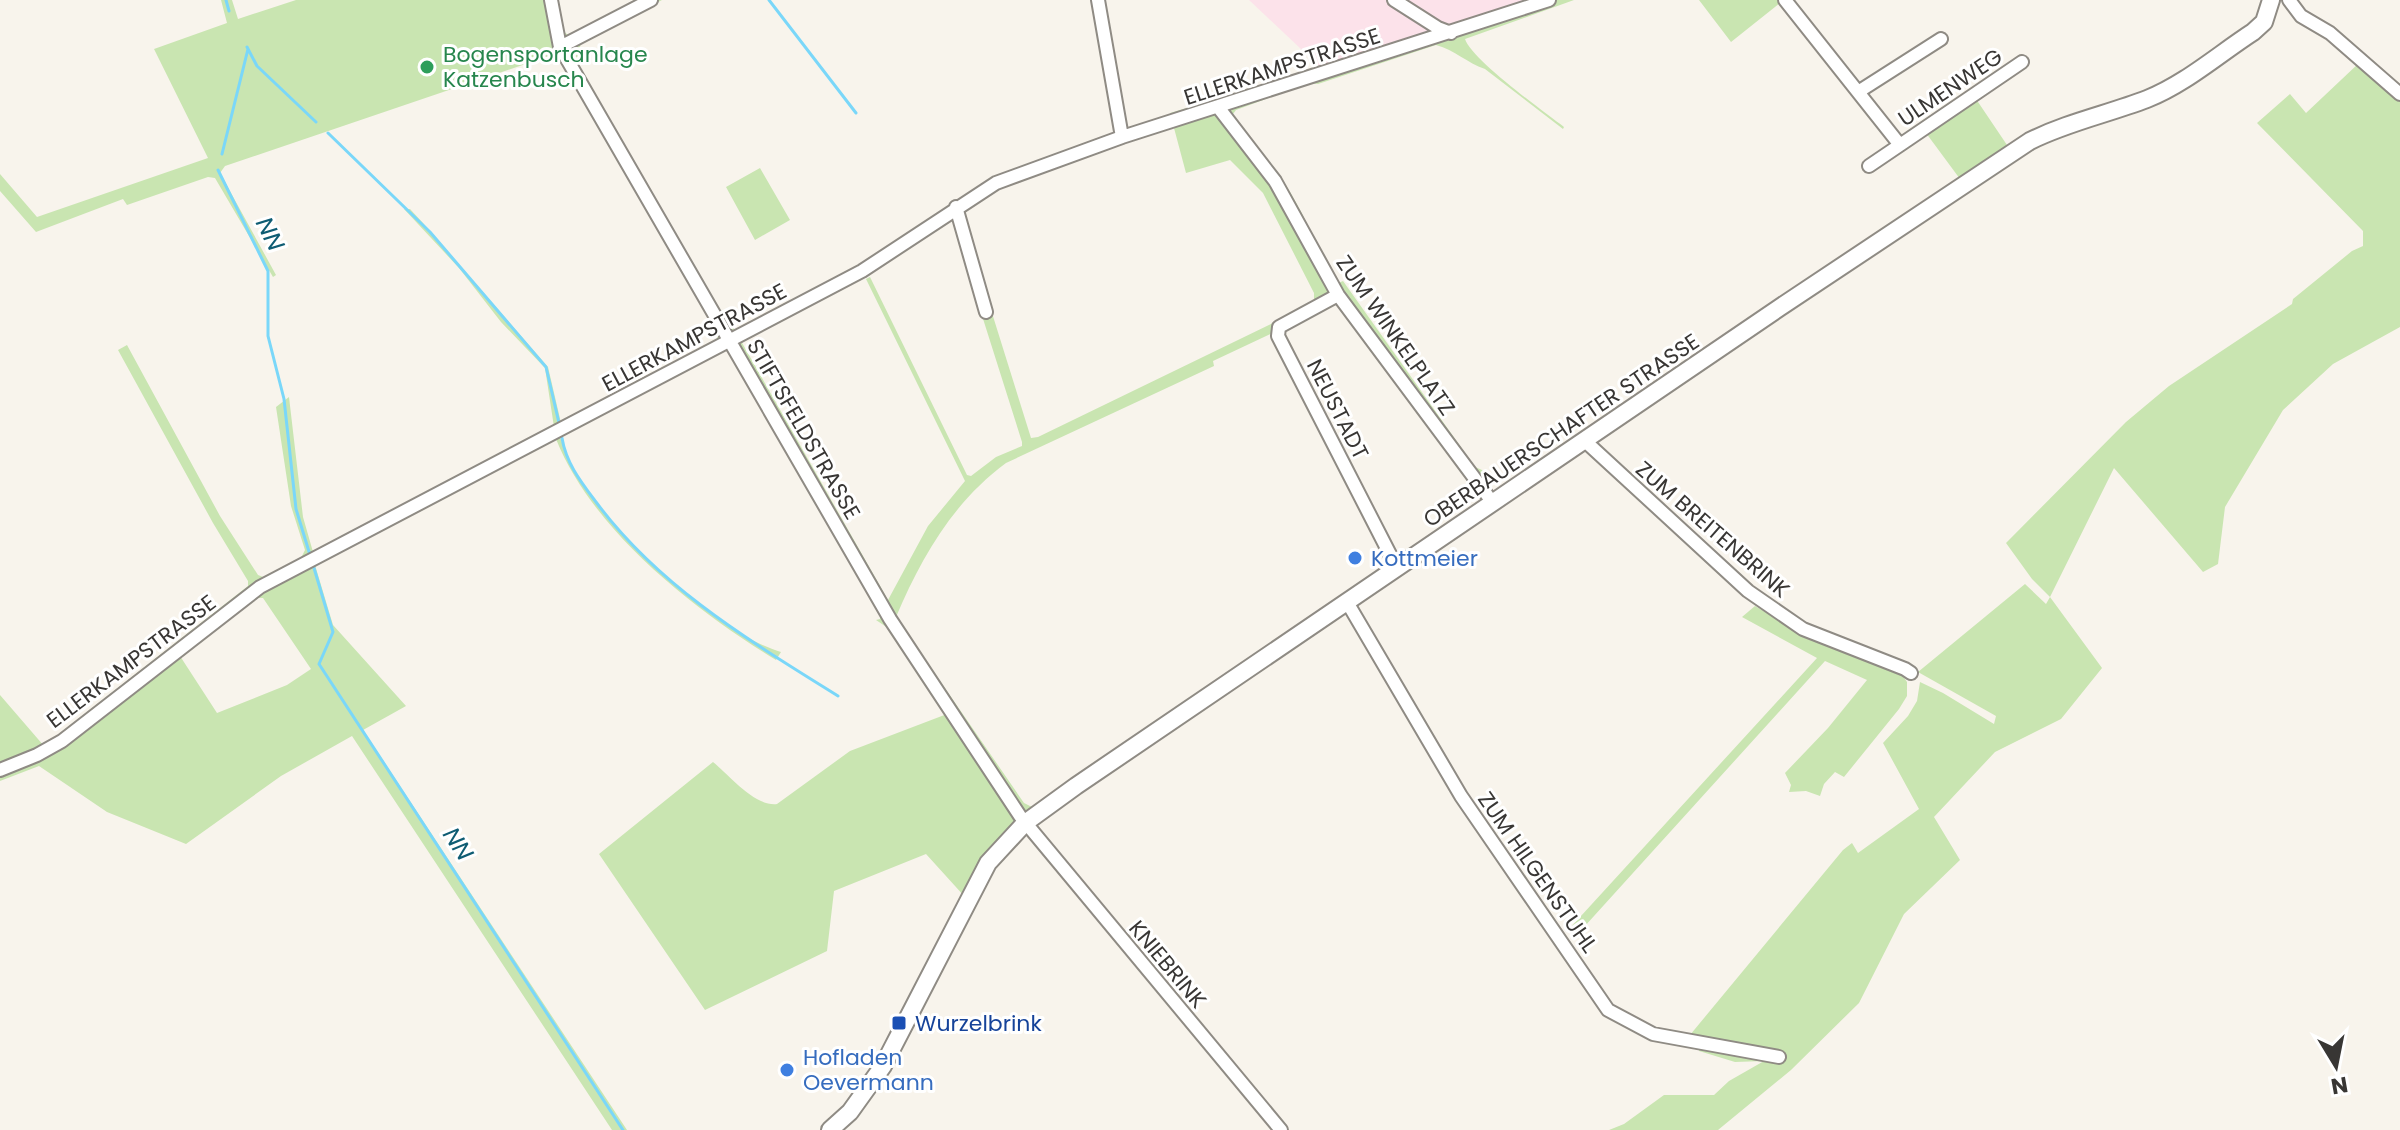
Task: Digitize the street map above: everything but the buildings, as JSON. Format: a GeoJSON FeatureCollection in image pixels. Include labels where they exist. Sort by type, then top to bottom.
{"type":"FeatureCollection","features":[{"type":"Feature","properties":{"kind":"main road","name":"OBERBAUERSCHAFTER STRASSE"},"geometry":{"type":"LineString","coordinates":[[830,1130],[850,1112],[883,1066],[988,863],[1025,823],[2030,141],[2053,129],[2150,98],[2253,32],[2264,22],[2271,0]]}},
{"type":"Feature","properties":{"kind":"street","name":"STIFTSFELDSTRASSE"},"geometry":{"type":"LineString","coordinates":[[551,0],[560,47],[890,619],[1025,823]]}},
{"type":"Feature","properties":{"kind":"street"},"geometry":{"type":"LineString","coordinates":[[560,47],[651,0]]}},
{"type":"Feature","properties":{"kind":"street"},"geometry":{"type":"LineString","coordinates":[[1098,0],[1122,137]]}},
{"type":"Feature","properties":{"kind":"street","name":"ELLERKAMPSTRASSE"},"geometry":{"type":"LineString","coordinates":[[1394,0],[1451,33]]}},
{"type":"Feature","properties":{"kind":"street","name":"ELLERKAMPSTRASSE"},"geometry":{"type":"LineString","coordinates":[[0,770],[62,741],[260,587],[862,271],[956,207],[1009,177],[1122,137],[1549,0]]}},
{"type":"Feature","properties":{"kind":"street","name":"ULMENWEG"},"geometry":{"type":"LineString","coordinates":[[1785,0],[1900,145]]}},
{"type":"Feature","properties":{"kind":"street"},"geometry":{"type":"LineString","coordinates":[[2282,0],[2289,0],[2301,16],[2330,33],[2400,94]]}},
{"type":"Feature","properties":{"kind":"street","name":"ULMENWEG"},"geometry":{"type":"LineString","coordinates":[[1858,92],[1941,39]]}},
{"type":"Feature","properties":{"kind":"street","name":"ULMENWEG"},"geometry":{"type":"LineString","coordinates":[[1869,166],[2022,62]]}},
{"type":"Feature","properties":{"kind":"street","name":"ZUM WINKELPLATZ"},"geometry":{"type":"LineString","coordinates":[[1218,107],[1275,181],[1338,295],[1493,503]]}},
{"type":"Feature","properties":{"kind":"street"},"geometry":{"type":"LineString","coordinates":[[956,207],[986,312]]}},
{"type":"Feature","properties":{"kind":"street","name":"NEUSTADT"},"geometry":{"type":"LineString","coordinates":[[1338,295],[1279,327],[1278,336],[1397,568]]}},
{"type":"Feature","properties":{"kind":"street","name":"ZUM BREITENBRINK"},"geometry":{"type":"LineString","coordinates":[[1585,441],[1759,598],[1803,629],[1911,673]]}},
{"type":"Feature","properties":{"kind":"street","name":"ZUM HILGENSTUHL"},"geometry":{"type":"LineString","coordinates":[[1347,602],[1461,796],[1608,1010],[1653,1034],[1779,1057]]}},
{"type":"Feature","properties":{"kind":"street","name":"KNIEBRINK"},"geometry":{"type":"LineString","coordinates":[[1025,823],[1281,1130]]}},
{"type":"Feature","properties":{"kind":"shaded area"},"geometry":{"type":"Polygon","coordinates":[[[1249,0],[1532,0],[1436,33],[1320,67],[1249,0]]]}},
{"type":"Feature","properties":{"kind":"green space"},"geometry":{"type":"Polygon","coordinates":[[[221,0],[232,0],[238,19],[296,0],[557,0],[563,31],[568,35],[636,0],[662,0],[581,43],[576,62],[729,326],[733,327],[888,600],[928,526],[965,481],[866,279],[870,277],[967,475],[971,476],[996,457],[1022,446],[1022,442],[953,224],[962,217],[1031,438],[1038,437],[1314,303],[1314,293],[1263,193],[1230,160],[1186,173],[1170,113],[1436,33],[1532,0],[1574,0],[1465,39],[1493,71],[1563,129],[1485,69],[1436,45],[1318,84],[1309,83],[1236,110],[1233,114],[1245,139],[1288,189],[1336,284],[1343,281],[1475,467],[1489,473],[1472,484],[1338,302],[1213,361],[1214,366],[1006,463],[970,495],[940,532],[896,617],[1024,803],[1032,807],[994,849],[965,897],[926,854],[834,891],[827,951],[705,1010],[599,854],[713,762],[760,801],[777,804],[850,751],[947,714],[891,630],[876,620],[880,619],[880,614],[727,350],[719,351],[560,437],[581,481],[644,555],[670,581],[727,625],[755,642],[781,652],[776,660],[680,592],[620,536],[594,505],[556,439],[315,565],[333,625],[406,706],[363,730],[627,1130],[612,1130],[352,736],[281,776],[186,844],[107,812],[39,766],[0,781],[0,695],[44,746],[248,586],[248,581],[118,350],[127,345],[220,516],[258,575],[263,577],[301,558],[305,550],[291,506],[276,407],[289,397],[303,517],[313,552],[554,427],[545,368],[404,209],[410,209],[423,223],[548,367],[561,423],[717,339],[718,332],[566,66],[557,57],[549,56],[225,166],[220,173],[276,275],[273,277],[215,178],[208,177],[127,205],[123,199],[36,232],[0,191],[0,174],[37,217],[208,158],[154,49],[227,23],[221,0]],[[258,598],[180,656],[217,713],[287,685],[311,669],[263,598],[258,598]]]}},
{"type":"Feature","properties":{"kind":"green space"},"geometry":{"type":"Polygon","coordinates":[[[1699,0],[1777,0],[1780,3],[1731,42],[1699,0]]]}},
{"type":"Feature","properties":{"kind":"green space"},"geometry":{"type":"Polygon","coordinates":[[[2359,63],[2400,98],[2400,327],[2333,364],[2283,410],[2225,507],[2218,564],[2203,572],[2114,468],[2050,597],[2032,579],[2006,543],[2126,422],[2169,386],[2292,304],[2293,299],[2352,251],[2363,246],[2363,231],[2257,123],[2290,94],[2306,113],[2359,63]]]}},
{"type":"Feature","properties":{"kind":"green space"},"geometry":{"type":"Polygon","coordinates":[[[1976,99],[2007,145],[1960,179],[1926,133],[1976,99]]]}},
{"type":"Feature","properties":{"kind":"green space"},"geometry":{"type":"Polygon","coordinates":[[[760,168],[790,220],[755,240],[726,187],[760,168]]]}},
{"type":"Feature","properties":{"kind":"green space"},"geometry":{"type":"Polygon","coordinates":[[[2025,584],[2046,604],[2050,597],[2102,668],[2061,719],[1995,752],[1934,817],[1960,860],[1904,914],[1859,1003],[1791,1070],[1718,1130],[1609,1130],[1624,1124],[1664,1095],[1714,1095],[1729,1081],[1764,1061],[1735,1062],[1699,1051],[1701,1037],[1690,1035],[1843,850],[1852,843],[1858,853],[1919,809],[1883,743],[1908,716],[1917,701],[1920,682],[1994,724],[1996,716],[1918,672],[2025,584]]]}},
{"type":"Feature","properties":{"kind":"green space"},"geometry":{"type":"Polygon","coordinates":[[[1755,606],[1837,649],[1900,672],[1907,682],[1907,696],[1844,777],[1835,772],[1824,784],[1820,796],[1806,791],[1789,792],[1791,785],[1785,773],[1828,728],[1867,680],[1825,661],[1575,937],[1570,928],[1817,658],[1742,617],[1755,606]]]}},
{"type":"Feature","properties":{"kind":"waterway"},"geometry":{"type":"LineString","coordinates":[[226,0],[229,11]]}},
{"type":"Feature","properties":{"kind":"waterway"},"geometry":{"type":"LineString","coordinates":[[769,0],[856,113]]}},
{"type":"Feature","properties":{"kind":"waterway","name":"NN"},"geometry":{"type":"LineString","coordinates":[[247,47],[257,66],[316,122]]}},
{"type":"Feature","properties":{"kind":"waterway","name":"NN"},"geometry":{"type":"LineString","coordinates":[[222,154],[248,49]]}},
{"type":"Feature","properties":{"kind":"waterway","name":"NN"},"geometry":{"type":"LineString","coordinates":[[328,133],[430,232],[546,367],[559,423]]}},
{"type":"Feature","properties":{"kind":"waterway","name":"NN"},"geometry":{"type":"LineString","coordinates":[[218,170],[268,271],[268,336],[284,399],[296,509],[310,555]]}},
{"type":"Feature","properties":{"kind":"waterway","name":"NN"},"geometry":{"type":"LineString","coordinates":[[562,438],[571,464],[585,487],[648,560],[739,633],[838,696]]}},
{"type":"Feature","properties":{"kind":"waterway","name":"NN"},"geometry":{"type":"LineString","coordinates":[[314,568],[333,632],[319,664],[623,1130]]}},
{"type":"Feature","properties":{"kind":"place","name":"Bogensportanlage Katzenbusch"},"geometry":{"type":"Point","coordinates":[427,67]}},
{"type":"Feature","properties":{"kind":"place","name":"Kottmeier"},"geometry":{"type":"Point","coordinates":[1355,558]}},
{"type":"Feature","properties":{"kind":"place","name":"Wurzelbrink"},"geometry":{"type":"Point","coordinates":[899,1023]}},
{"type":"Feature","properties":{"kind":"place","name":"Hofladen Oevermann"},"geometry":{"type":"Point","coordinates":[787,1070]}}]}
